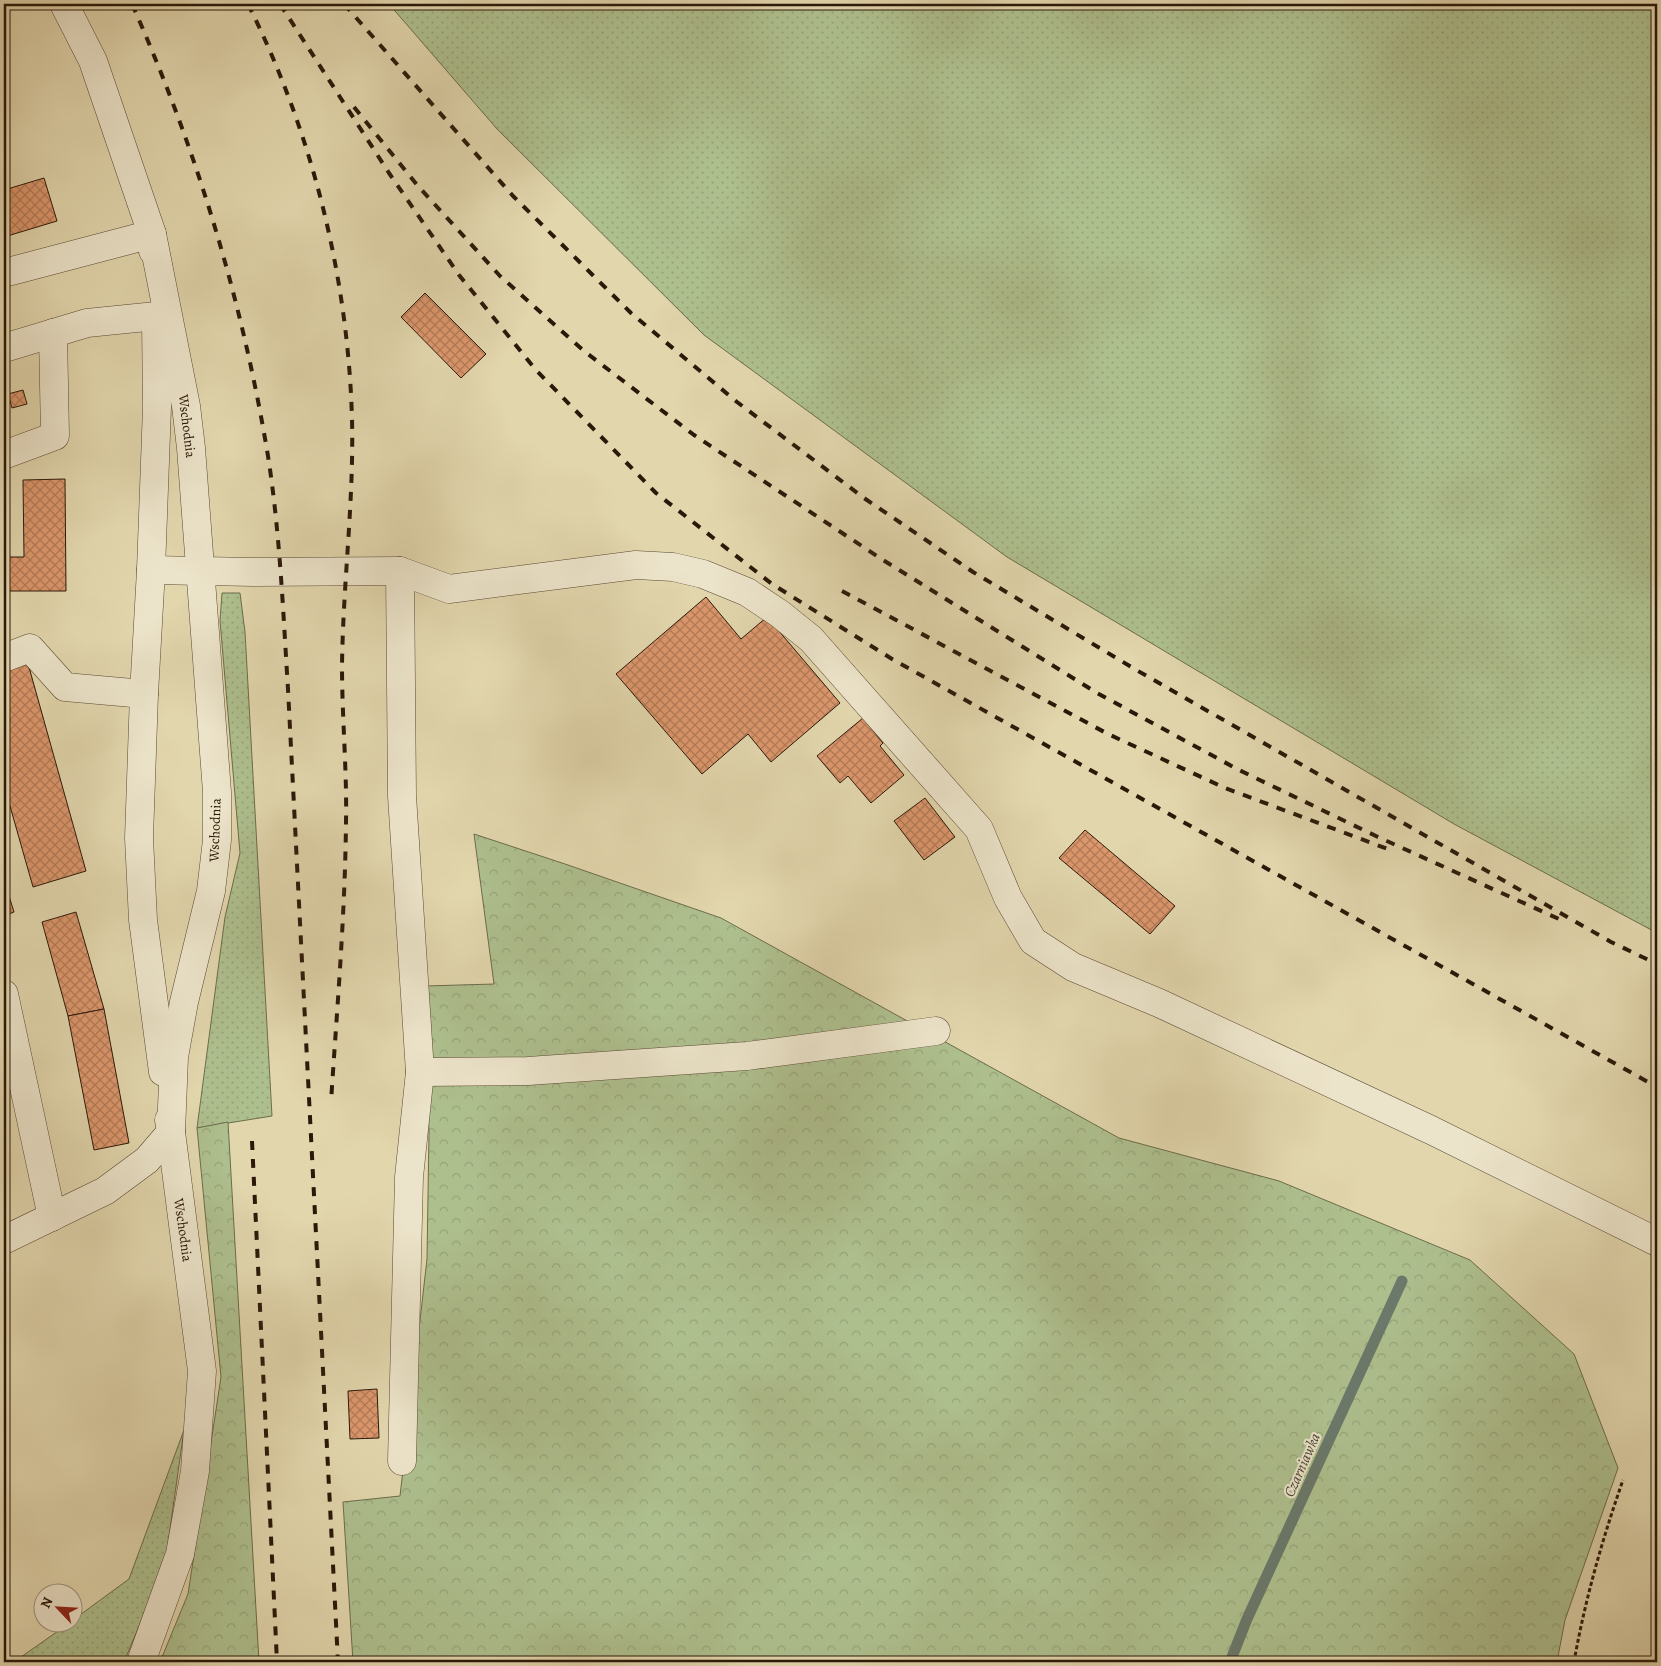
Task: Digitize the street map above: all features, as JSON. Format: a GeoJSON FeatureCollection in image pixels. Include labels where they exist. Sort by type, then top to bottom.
{"type":"FeatureCollection","features":[{"type":"Feature","properties":{"kind":"street","name":"Wschodnia"},"geometry":{"type":"LineString","coordinates":[[64,4],[93,61],[152,234],[186,406],[217,792],[216,840],[211,891],[184,1002],[174,1057],[171,1132],[202,1370],[195,1471],[180,1554],[141,1662]]}},
{"type":"Feature","properties":{"kind":"street"},"geometry":{"type":"LineString","coordinates":[[4,273],[152,234],[156,316],[157,407],[152,570],[144,694],[139,838],[143,920],[171,1132],[147,1160],[105,1191],[4,1240]]}},
{"type":"Feature","properties":{"kind":"street"},"geometry":{"type":"LineString","coordinates":[[4,348],[88,323],[156,316]]}},
{"type":"Feature","properties":{"kind":"street"},"geometry":{"type":"LineString","coordinates":[[4,455],[55,436],[53,333]]}},
{"type":"Feature","properties":{"kind":"street"},"geometry":{"type":"LineString","coordinates":[[152,570],[400,572],[449,589],[636,565],[673,567],[703,574],[747,592],[780,614],[811,639],[979,829],[1008,898],[1033,940],[1073,967],[1159,1003],[1422,1126],[1657,1242]]}},
{"type":"Feature","properties":{"kind":"street"},"geometry":{"type":"LineString","coordinates":[[400,572],[402,796],[420,1072],[409,1177],[402,1461]]}},
{"type":"Feature","properties":{"kind":"street"},"geometry":{"type":"LineString","coordinates":[[4,658],[30,648],[65,687],[144,694]]}},
{"type":"Feature","properties":{"kind":"street"},"geometry":{"type":"LineString","coordinates":[[4,994],[52,1217]]}},
{"type":"Feature","properties":{"kind":"street"},"geometry":{"type":"LineString","coordinates":[[420,1072],[528,1072],[747,1056],[936,1031]]}},
{"type":"Feature","properties":{"kind":"path"},"geometry":{"type":"LineString","coordinates":[[1574,1662],[1580,1626],[1604,1533],[1623,1480]]}},
{"type":"Feature","properties":{"kind":"green space"},"geometry":{"type":"Polygon","coordinates":[[[389,4],[1657,4],[1657,933],[1454,824],[1007,557],[704,335],[497,129],[389,4]]]}},
{"type":"Feature","properties":{"kind":"green space"},"geometry":{"type":"Polygon","coordinates":[[[222,593],[240,593],[245,632],[272,1116],[197,1128],[225,917],[240,853],[220,621],[222,593]]]}},
{"type":"Feature","properties":{"kind":"green space"},"geometry":{"type":"Polygon","coordinates":[[[474,834],[721,918],[1119,1138],[1279,1181],[1470,1260],[1574,1354],[1618,1468],[1565,1620],[1557,1662],[353,1662],[343,1502],[400,1496],[427,1259],[429,1133],[425,986],[494,984],[474,834]]]}},
{"type":"Feature","properties":{"kind":"green space"},"geometry":{"type":"Polygon","coordinates":[[[228,1122],[259,1662],[160,1662],[188,1594],[221,1377],[197,1128],[228,1122]]]}},
{"type":"Feature","properties":{"kind":"green space"},"geometry":{"type":"Polygon","coordinates":[[[184,1430],[165,1564],[124,1662],[14,1662],[54,1634],[82,1634],[82,1613],[129,1579],[184,1430]]]}},
{"type":"Feature","properties":{"kind":"building"},"geometry":{"type":"Polygon","coordinates":[[[44,178],[57,221],[4,237],[4,190],[44,178]]]}},
{"type":"Feature","properties":{"kind":"building"},"geometry":{"type":"Polygon","coordinates":[[[425,293],[486,354],[461,378],[401,317],[425,293]]]}},
{"type":"Feature","properties":{"kind":"building"},"geometry":{"type":"Polygon","coordinates":[[[23,390],[27,404],[12,408],[8,394],[23,390]]]}},
{"type":"Feature","properties":{"kind":"building"},"geometry":{"type":"Polygon","coordinates":[[[65,479],[66,591],[4,591],[4,557],[24,557],[23,480],[65,479]]]}},
{"type":"Feature","properties":{"kind":"building"},"geometry":{"type":"Polygon","coordinates":[[[706,597],[741,639],[767,617],[840,703],[771,762],[748,734],[702,774],[616,674],[706,597]]]}},
{"type":"Feature","properties":{"kind":"building"},"geometry":{"type":"Polygon","coordinates":[[[27,660],[86,871],[33,887],[4,785],[4,667],[27,660]]]}},
{"type":"Feature","properties":{"kind":"building"},"geometry":{"type":"Polygon","coordinates":[[[863,718],[883,743],[880,746],[904,775],[871,803],[848,776],[840,783],[817,756],[863,718]]]}},
{"type":"Feature","properties":{"kind":"building"},"geometry":{"type":"Polygon","coordinates":[[[925,798],[955,837],[924,860],[894,821],[925,798]]]}},
{"type":"Feature","properties":{"kind":"building"},"geometry":{"type":"Polygon","coordinates":[[[1085,830],[1175,906],[1150,934],[1059,858],[1085,830]]]}},
{"type":"Feature","properties":{"kind":"building"},"geometry":{"type":"Polygon","coordinates":[[[4,880],[14,912],[4,916],[4,880]]]}},
{"type":"Feature","properties":{"kind":"building"},"geometry":{"type":"Polygon","coordinates":[[[76,912],[104,1009],[68,1016],[42,922],[76,912]]]}},
{"type":"Feature","properties":{"kind":"building"},"geometry":{"type":"Polygon","coordinates":[[[104,1009],[129,1143],[94,1150],[68,1016],[104,1009]]]}},
{"type":"Feature","properties":{"kind":"building"},"geometry":{"type":"Polygon","coordinates":[[[377,1389],[379,1438],[350,1439],[348,1391],[377,1389]]]}},
{"type":"Feature","properties":{"kind":"waterway","name":"Czarniawka"},"geometry":{"type":"LineString","coordinates":[[1230,1662],[1247,1619],[1402,1281]]}},
{"type":"Feature","properties":{"kind":"railway"},"geometry":{"type":"LineString","coordinates":[[132,4],[177,113],[214,225],[245,339],[272,485],[281,572],[288,689],[338,1662]]}},
{"type":"Feature","properties":{"kind":"railway"},"geometry":{"type":"LineString","coordinates":[[248,4],[271,53],[291,103],[308,154],[334,259],[349,365],[352,450],[342,666],[346,822],[344,892],[331,1102]]}},
{"type":"Feature","properties":{"kind":"railway"},"geometry":{"type":"LineString","coordinates":[[280,4],[389,173],[459,275],[535,369],[656,493],[772,584],[892,659],[1657,1087]]}},
{"type":"Feature","properties":{"kind":"railway"},"geometry":{"type":"LineString","coordinates":[[344,4],[513,196],[631,313],[737,402],[864,498],[973,572],[1138,671],[1611,942],[1657,964]]}},
{"type":"Feature","properties":{"kind":"railway"},"geometry":{"type":"LineString","coordinates":[[354,107],[418,186],[500,276],[584,351],[694,435],[883,560],[1097,693],[1239,770],[1378,837],[1559,919]]}},
{"type":"Feature","properties":{"kind":"railway"},"geometry":{"type":"LineString","coordinates":[[842,591],[1108,734],[1225,788],[1393,851]]}},
{"type":"Feature","properties":{"kind":"railway"},"geometry":{"type":"LineString","coordinates":[[252,1141],[277,1662]]}}]}
